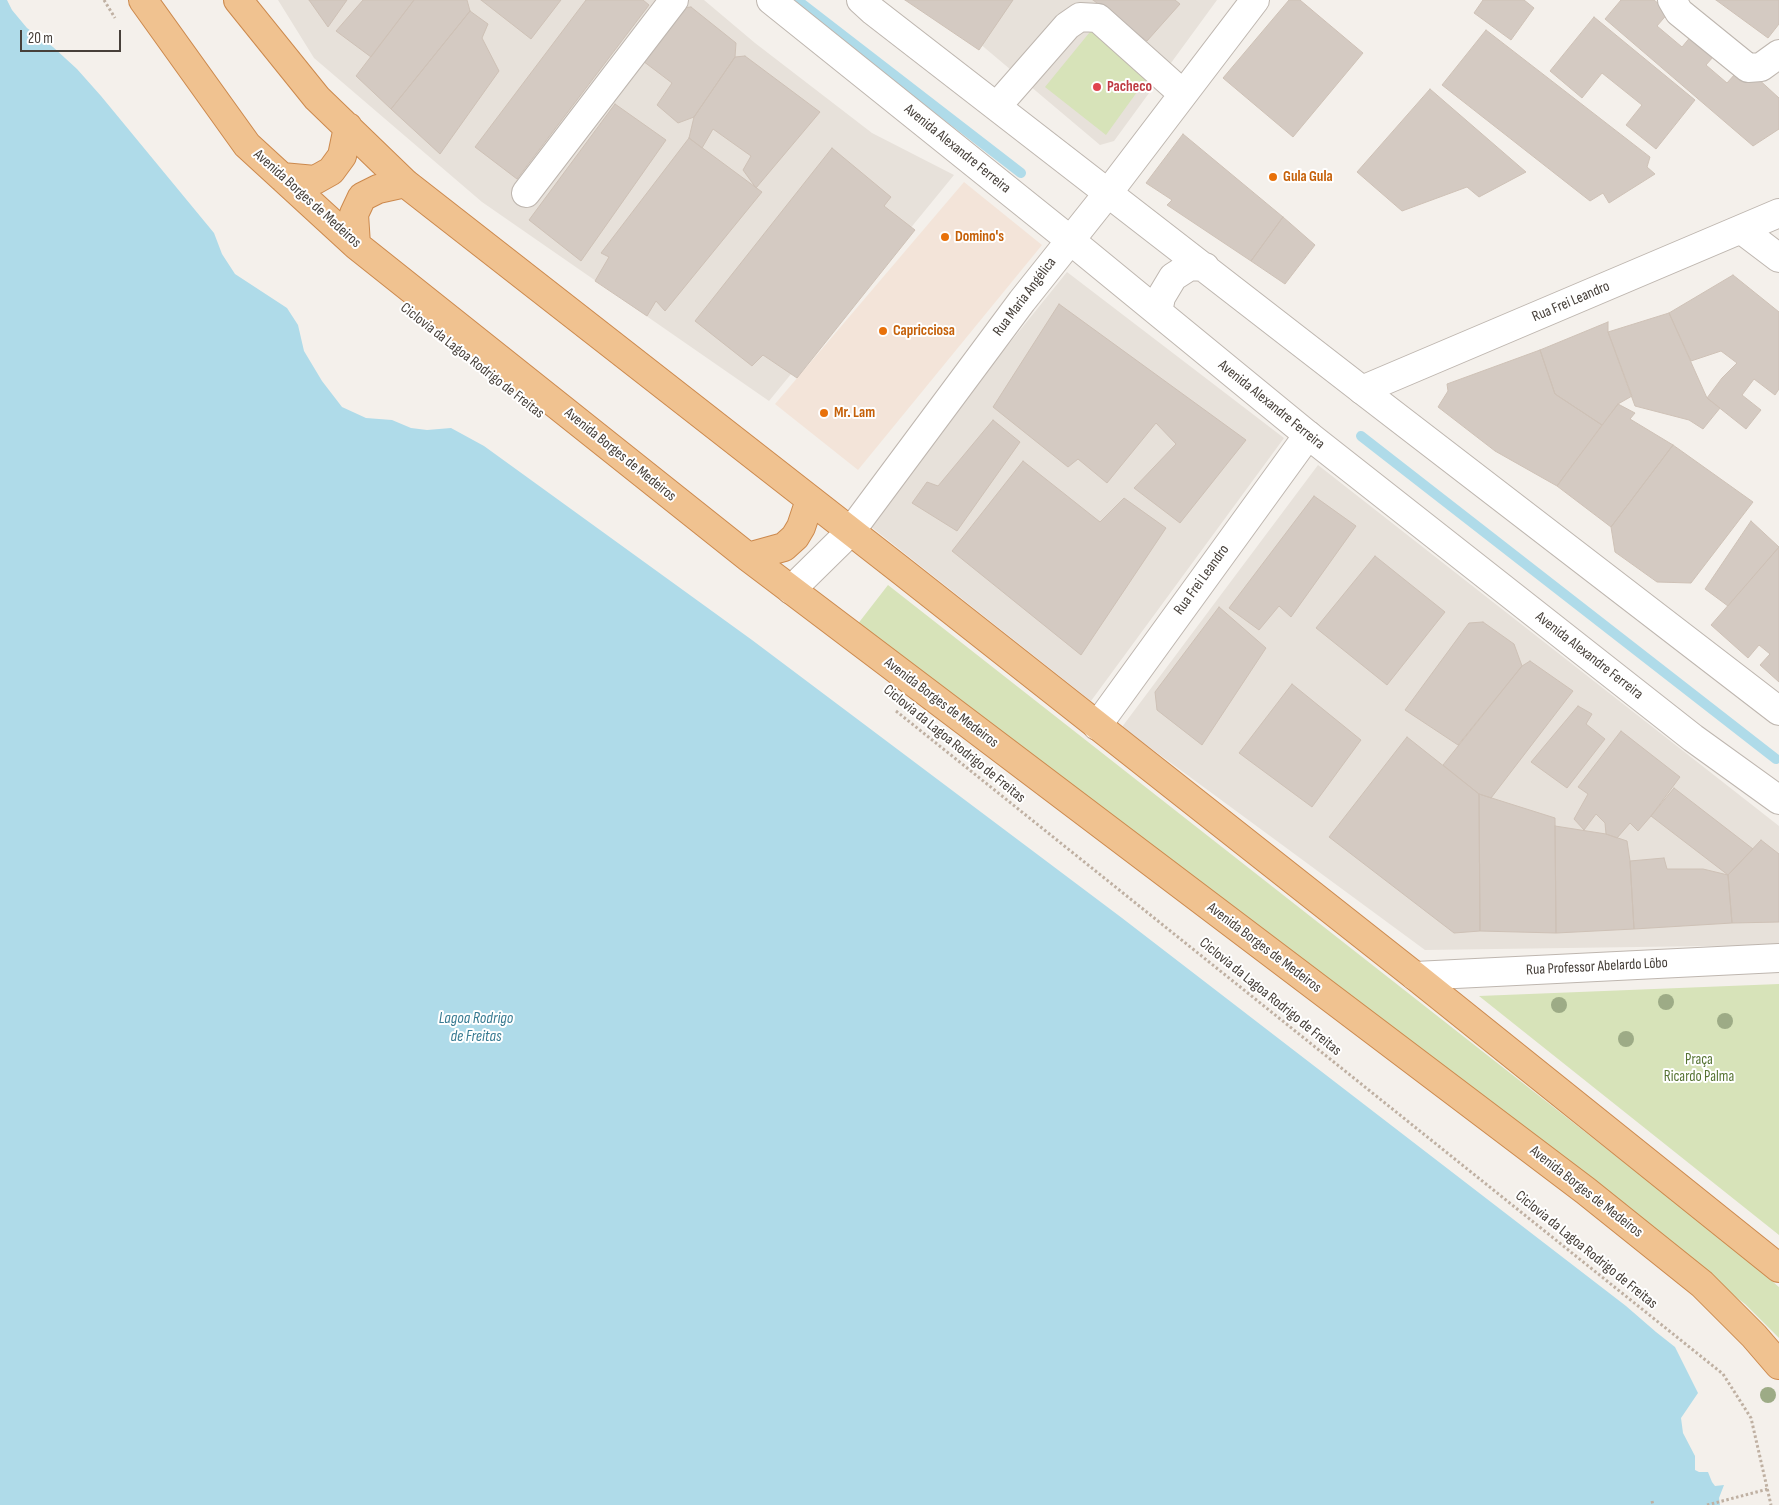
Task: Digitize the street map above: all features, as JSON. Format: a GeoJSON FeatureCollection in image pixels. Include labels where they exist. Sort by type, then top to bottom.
{"type":"FeatureCollection","features":[{"type":"Feature","properties":{"kind":"highway","name":"Avenida Borges de Medeiros"},"geometry":{"type":"LineString","coordinates":[[143,0],[247,145],[356,245],[748,557],[1586,1191],[1702,1284],[1754,1336],[1779,1365]]}},
{"type":"Feature","properties":{"kind":"highway"},"geometry":{"type":"LineString","coordinates":[[238,0],[317,98],[405,183],[851,531],[1415,976],[1779,1268]]}},
{"type":"Feature","properties":{"kind":"highway"},"geometry":{"type":"LineString","coordinates":[[282,177],[315,180],[331,171],[342,156],[348,128]]}},
{"type":"Feature","properties":{"kind":"highway"},"geometry":{"type":"LineString","coordinates":[[356,245],[354,214],[362,198],[378,188],[405,183]]}},
{"type":"Feature","properties":{"kind":"highway"},"geometry":{"type":"LineString","coordinates":[[748,557],[784,547],[795,538],[802,527],[810,500]]}},
{"type":"Feature","properties":{"kind":"street"},"geometry":{"type":"LineString","coordinates":[[526,193],[674,0]]}},
{"type":"Feature","properties":{"kind":"street","name":"Avenida Alexandre Ferreira"},"geometry":{"type":"LineString","coordinates":[[771,0],[1070,240],[1308,435],[1693,738],[1779,800]]}},
{"type":"Feature","properties":{"kind":"street"},"geometry":{"type":"LineString","coordinates":[[861,0],[1362,390],[1779,711]]}},
{"type":"Feature","properties":{"kind":"street","name":"Rua Maria Angélica"},"geometry":{"type":"LineString","coordinates":[[792,590],[851,531],[1022,301],[1108,193],[1255,0]]}},
{"type":"Feature","properties":{"kind":"street"},"geometry":{"type":"LineString","coordinates":[[1672,0],[1679,12],[1748,68],[1761,67],[1779,54]]}},
{"type":"Feature","properties":{"kind":"street"},"geometry":{"type":"LineString","coordinates":[[996,106],[1062,31],[1080,17],[1098,18],[1183,94]]}},
{"type":"Feature","properties":{"kind":"street","name":"Rua Frei Leandro"},"geometry":{"type":"LineString","coordinates":[[1362,390],[1779,214]]}},
{"type":"Feature","properties":{"kind":"street"},"geometry":{"type":"LineString","coordinates":[[1742,230],[1779,258]]}},
{"type":"Feature","properties":{"kind":"street"},"geometry":{"type":"LineString","coordinates":[[1158,312],[1160,297],[1173,277],[1190,266],[1205,267]]}},
{"type":"Feature","properties":{"kind":"street","name":"Rua Frei Leandro"},"geometry":{"type":"LineString","coordinates":[[1097,726],[1308,435]]}},
{"type":"Feature","properties":{"kind":"street","name":"Rua Professor Abelardo Lôbo"},"geometry":{"type":"LineString","coordinates":[[1415,976],[1779,958]]}},
{"type":"Feature","properties":{"kind":"path"},"geometry":{"type":"LineString","coordinates":[[104,0],[118,22]]}},
{"type":"Feature","properties":{"kind":"path","name":"Ciclovia da Lagoa Rodrigo de Freitas"},"geometry":{"type":"LineString","coordinates":[[891,708],[1723,1374],[1751,1418],[1770,1505]]}},
{"type":"Feature","properties":{"kind":"path"},"geometry":{"type":"LineString","coordinates":[[1707,1505],[1768,1489]]}},
{"type":"Feature","properties":{"kind":"shaded area"},"geometry":{"type":"Polygon","coordinates":[[[278,0],[704,0],[755,43],[872,133],[954,175],[769,401],[482,202],[314,58],[278,0]]]}},
{"type":"Feature","properties":{"kind":"shaded area"},"geometry":{"type":"Polygon","coordinates":[[[928,0],[1217,0],[1114,141],[1100,145],[928,0]]]}},
{"type":"Feature","properties":{"kind":"shaded area"},"geometry":{"type":"Polygon","coordinates":[[[964,182],[1042,245],[858,470],[775,404],[964,182]]]}},
{"type":"Feature","properties":{"kind":"shaded area"},"geometry":{"type":"Polygon","coordinates":[[[1067,272],[1284,438],[1091,701],[865,522],[1067,272]]]}},
{"type":"Feature","properties":{"kind":"shaded area"},"geometry":{"type":"Polygon","coordinates":[[[1318,465],[1779,826],[1779,945],[1425,950],[1122,727],[1318,465]]]}},
{"type":"Feature","properties":{"kind":"green space"},"geometry":{"type":"Polygon","coordinates":[[[1094,27],[1150,74],[1106,135],[1045,87],[1094,27]]]}},
{"type":"Feature","properties":{"kind":"green space"},"geometry":{"type":"Polygon","coordinates":[[[888,585],[1728,1244],[1779,1287],[1779,1338],[1745,1304],[857,625],[888,585]]]}},
{"type":"Feature","properties":{"kind":"green space","name":"Praça Ricardo Palma"},"geometry":{"type":"Polygon","coordinates":[[[1779,984],[1779,1235],[1479,996],[1779,984]]]}},
{"type":"Feature","properties":{"kind":"water","name":"Lagoa Rodrigo de Freitas"},"geometry":{"type":"Polygon","coordinates":[[[0,0],[7,0],[12,10],[27,28],[53,47],[77,69],[101,96],[214,233],[222,254],[235,274],[287,308],[298,325],[304,351],[322,381],[342,407],[366,418],[392,420],[411,428],[427,430],[451,428],[484,446],[752,640],[1122,918],[1626,1306],[1675,1347],[1698,1393],[1681,1418],[1683,1433],[1695,1456],[1695,1470],[1708,1472],[1715,1486],[1724,1485],[1719,1498],[1720,1505],[0,1505],[0,0]]]}},
{"type":"Feature","properties":{"kind":"building"},"geometry":{"type":"Polygon","coordinates":[[[309,0],[347,0],[328,27],[309,0]]]}},
{"type":"Feature","properties":{"kind":"building"},"geometry":{"type":"Polygon","coordinates":[[[363,0],[414,0],[371,57],[336,31],[363,0]]]}},
{"type":"Feature","properties":{"kind":"building"},"geometry":{"type":"Polygon","coordinates":[[[414,0],[467,0],[470,11],[391,109],[356,76],[414,0]]]}},
{"type":"Feature","properties":{"kind":"building"},"geometry":{"type":"Polygon","coordinates":[[[481,0],[561,0],[531,39],[481,0]]]}},
{"type":"Feature","properties":{"kind":"building"},"geometry":{"type":"Polygon","coordinates":[[[586,0],[643,0],[649,5],[517,179],[475,147],[586,0]]]}},
{"type":"Feature","properties":{"kind":"building"},"geometry":{"type":"Polygon","coordinates":[[[905,0],[1013,0],[979,50],[905,0]]]}},
{"type":"Feature","properties":{"kind":"building"},"geometry":{"type":"Polygon","coordinates":[[[1093,0],[1175,0],[1180,4],[1147,41],[1093,0]]]}},
{"type":"Feature","properties":{"kind":"building"},"geometry":{"type":"Polygon","coordinates":[[[1289,0],[1300,0],[1363,53],[1293,137],[1223,78],[1289,0]]]}},
{"type":"Feature","properties":{"kind":"building"},"geometry":{"type":"Polygon","coordinates":[[[1483,0],[1524,0],[1534,8],[1511,40],[1474,13],[1483,0]]]}},
{"type":"Feature","properties":{"kind":"building"},"geometry":{"type":"Polygon","coordinates":[[[1621,0],[1654,0],[1669,12],[1657,26],[1682,47],[1697,29],[1720,49],[1706,65],[1727,83],[1743,65],[1779,98],[1779,129],[1753,146],[1605,19],[1621,0]]]}},
{"type":"Feature","properties":{"kind":"building"},"geometry":{"type":"Polygon","coordinates":[[[1716,0],[1779,0],[1779,24],[1768,38],[1716,0]]]}},
{"type":"Feature","properties":{"kind":"building"},"geometry":{"type":"Polygon","coordinates":[[[691,7],[736,43],[735,57],[694,117],[678,123],[657,105],[672,83],[639,58],[680,8],[691,7]]]}},
{"type":"Feature","properties":{"kind":"building"},"geometry":{"type":"Polygon","coordinates":[[[470,11],[488,24],[482,38],[499,71],[440,154],[391,109],[470,11]]]}},
{"type":"Feature","properties":{"kind":"building"},"geometry":{"type":"Polygon","coordinates":[[[1594,17],[1695,100],[1656,149],[1626,125],[1642,105],[1602,73],[1582,98],[1550,71],[1594,17]]]}},
{"type":"Feature","properties":{"kind":"building"},"geometry":{"type":"Polygon","coordinates":[[[1486,30],[1650,157],[1647,167],[1655,174],[1609,203],[1603,193],[1590,201],[1442,85],[1486,30]]]}},
{"type":"Feature","properties":{"kind":"building"},"geometry":{"type":"Polygon","coordinates":[[[745,56],[820,112],[756,188],[743,170],[751,156],[713,129],[702,148],[689,138],[694,117],[735,57],[745,56]]]}},
{"type":"Feature","properties":{"kind":"building"},"geometry":{"type":"Polygon","coordinates":[[[1430,89],[1526,172],[1479,197],[1467,187],[1402,211],[1357,172],[1430,89]]]}},
{"type":"Feature","properties":{"kind":"building"},"geometry":{"type":"Polygon","coordinates":[[[615,104],[666,140],[581,261],[529,220],[615,104]]]}},
{"type":"Feature","properties":{"kind":"building"},"geometry":{"type":"Polygon","coordinates":[[[1183,134],[1283,217],[1251,261],[1167,205],[1172,200],[1146,183],[1183,134]]]}},
{"type":"Feature","properties":{"kind":"building"},"geometry":{"type":"Polygon","coordinates":[[[689,138],[762,192],[665,311],[656,301],[647,316],[595,281],[609,257],[601,253],[689,138]]]}},
{"type":"Feature","properties":{"kind":"building"},"geometry":{"type":"Polygon","coordinates":[[[832,148],[891,197],[884,206],[915,230],[797,378],[763,355],[752,366],[695,321],[832,148]]]}},
{"type":"Feature","properties":{"kind":"building"},"geometry":{"type":"Polygon","coordinates":[[[1283,217],[1315,245],[1285,284],[1251,261],[1283,217]]]}},
{"type":"Feature","properties":{"kind":"building"},"geometry":{"type":"Polygon","coordinates":[[[1733,275],[1779,312],[1779,389],[1775,395],[1754,379],[1742,395],[1761,410],[1746,429],[1707,398],[1722,378],[1737,363],[1721,351],[1691,361],[1669,313],[1733,275]]]}},
{"type":"Feature","properties":{"kind":"building"},"geometry":{"type":"Polygon","coordinates":[[[1059,304],[1246,440],[1180,523],[1134,488],[1176,444],[1156,423],[1107,483],[1078,459],[1068,467],[993,407],[1059,304]]]}},
{"type":"Feature","properties":{"kind":"building"},"geometry":{"type":"Polygon","coordinates":[[[1669,313],[1707,398],[1720,408],[1703,429],[1689,420],[1635,406],[1608,332],[1669,313]]]}},
{"type":"Feature","properties":{"kind":"building"},"geometry":{"type":"Polygon","coordinates":[[[1608,322],[1608,332],[1632,396],[1618,404],[1602,425],[1555,394],[1540,350],[1608,322]]]}},
{"type":"Feature","properties":{"kind":"building"},"geometry":{"type":"Polygon","coordinates":[[[1540,350],[1555,394],[1602,425],[1557,486],[1495,451],[1438,407],[1448,391],[1447,384],[1540,350]]]}},
{"type":"Feature","properties":{"kind":"building"},"geometry":{"type":"Polygon","coordinates":[[[1618,404],[1635,413],[1630,419],[1673,445],[1611,527],[1557,486],[1618,404]]]}},
{"type":"Feature","properties":{"kind":"building"},"geometry":{"type":"Polygon","coordinates":[[[993,420],[1020,442],[957,531],[912,503],[927,482],[938,486],[993,420]]]}},
{"type":"Feature","properties":{"kind":"building"},"geometry":{"type":"Polygon","coordinates":[[[1673,445],[1753,502],[1691,583],[1657,582],[1615,552],[1611,527],[1673,445]]]}},
{"type":"Feature","properties":{"kind":"building"},"geometry":{"type":"Polygon","coordinates":[[[1023,461],[1100,522],[1124,498],[1166,528],[1081,655],[952,551],[1023,461]]]}},
{"type":"Feature","properties":{"kind":"building"},"geometry":{"type":"Polygon","coordinates":[[[1314,496],[1356,526],[1291,617],[1279,606],[1259,630],[1229,608],[1314,496]]]}},
{"type":"Feature","properties":{"kind":"building"},"geometry":{"type":"Polygon","coordinates":[[[1751,521],[1779,547],[1728,606],[1705,589],[1751,521]]]}},
{"type":"Feature","properties":{"kind":"building"},"geometry":{"type":"Polygon","coordinates":[[[1779,547],[1779,682],[1760,665],[1770,654],[1759,645],[1748,658],[1711,625],[1779,547]]]}},
{"type":"Feature","properties":{"kind":"building"},"geometry":{"type":"Polygon","coordinates":[[[1375,556],[1445,612],[1387,685],[1316,628],[1375,556]]]}},
{"type":"Feature","properties":{"kind":"building"},"geometry":{"type":"Polygon","coordinates":[[[1219,607],[1266,648],[1202,745],[1157,710],[1155,692],[1219,607]]]}},
{"type":"Feature","properties":{"kind":"building"},"geometry":{"type":"Polygon","coordinates":[[[1483,622],[1514,644],[1522,666],[1458,745],[1405,710],[1469,623],[1483,622]]]}},
{"type":"Feature","properties":{"kind":"building"},"geometry":{"type":"Polygon","coordinates":[[[1530,661],[1573,691],[1491,798],[1479,794],[1443,765],[1522,666],[1530,661]]]}},
{"type":"Feature","properties":{"kind":"building"},"geometry":{"type":"Polygon","coordinates":[[[1292,684],[1361,740],[1312,807],[1239,753],[1292,684]]]}},
{"type":"Feature","properties":{"kind":"building"},"geometry":{"type":"Polygon","coordinates":[[[1578,706],[1592,714],[1586,724],[1605,739],[1567,788],[1531,762],[1578,706]]]}},
{"type":"Feature","properties":{"kind":"building"},"geometry":{"type":"Polygon","coordinates":[[[1621,731],[1680,777],[1638,831],[1630,823],[1617,838],[1606,834],[1605,823],[1596,814],[1584,830],[1574,819],[1588,794],[1578,787],[1621,731]]]}},
{"type":"Feature","properties":{"kind":"building"},"geometry":{"type":"Polygon","coordinates":[[[1407,737],[1479,794],[1480,931],[1454,933],[1329,837],[1407,737]]]}},
{"type":"Feature","properties":{"kind":"building"},"geometry":{"type":"Polygon","coordinates":[[[1674,788],[1753,849],[1728,875],[1651,816],[1674,788]]]}},
{"type":"Feature","properties":{"kind":"building"},"geometry":{"type":"Polygon","coordinates":[[[1479,794],[1555,818],[1556,933],[1480,931],[1479,794]]]}},
{"type":"Feature","properties":{"kind":"building"},"geometry":{"type":"Polygon","coordinates":[[[1555,826],[1606,834],[1627,841],[1634,929],[1556,933],[1555,826]]]}},
{"type":"Feature","properties":{"kind":"building"},"geometry":{"type":"Polygon","coordinates":[[[1761,840],[1779,854],[1779,922],[1732,923],[1728,875],[1761,840]]]}},
{"type":"Feature","properties":{"kind":"building"},"geometry":{"type":"Polygon","coordinates":[[[1664,858],[1667,869],[1703,869],[1728,875],[1732,923],[1634,929],[1630,861],[1664,858]]]}},
{"type":"Feature","properties":{"kind":"waterway"},"geometry":{"type":"LineString","coordinates":[[797,0],[1021,173]]}},
{"type":"Feature","properties":{"kind":"waterway"},"geometry":{"type":"LineString","coordinates":[[1361,436],[1776,759]]}},
{"type":"Feature","properties":{"kind":"place","name":"Pacheco"},"geometry":{"type":"Point","coordinates":[1097,87]}},
{"type":"Feature","properties":{"kind":"place","name":"Gula Gula"},"geometry":{"type":"Point","coordinates":[1273,177]}},
{"type":"Feature","properties":{"kind":"place","name":"Domino's"},"geometry":{"type":"Point","coordinates":[945,237]}},
{"type":"Feature","properties":{"kind":"place","name":"Capricciosa"},"geometry":{"type":"Point","coordinates":[883,331]}},
{"type":"Feature","properties":{"kind":"place","name":"Mr. Lam"},"geometry":{"type":"Point","coordinates":[824,413]}}]}
